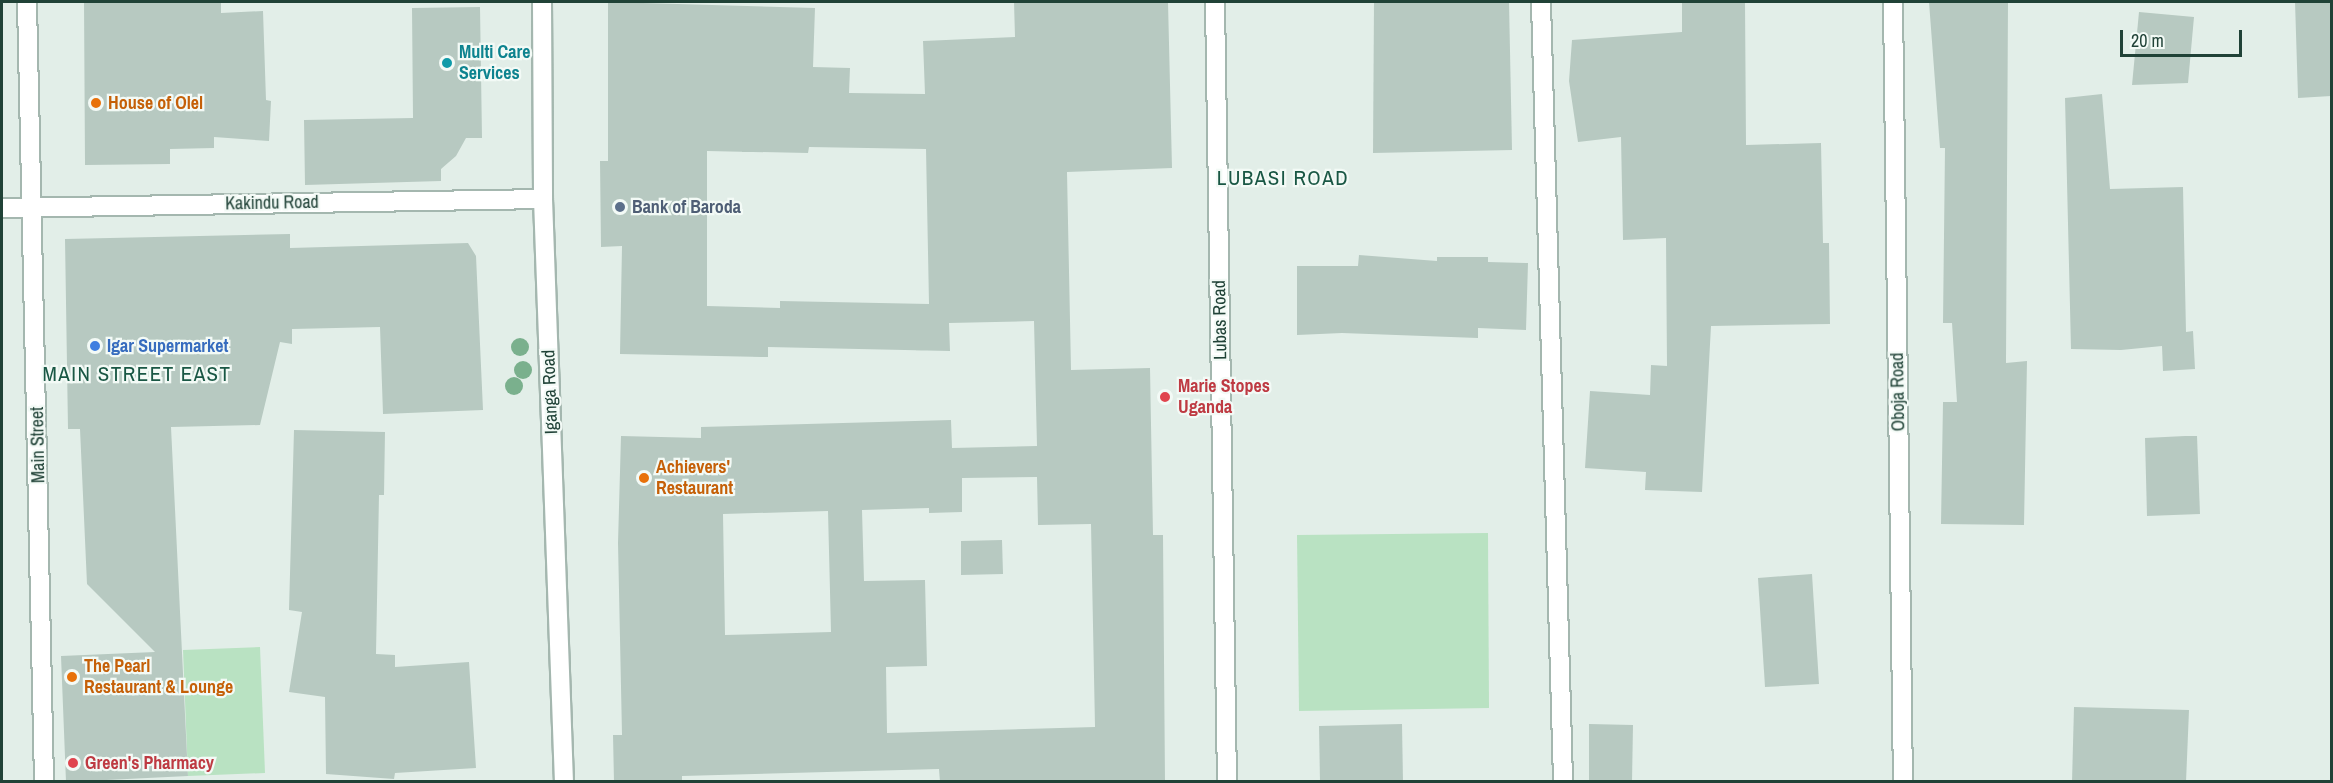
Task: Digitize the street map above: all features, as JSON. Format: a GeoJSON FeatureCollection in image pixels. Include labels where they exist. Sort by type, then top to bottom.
{"type":"FeatureCollection","features":[{"type":"Feature","properties":{"kind":"street","name":"Main Street"},"geometry":{"type":"LineString","coordinates":[[27,2],[44,782]]}},
{"type":"Feature","properties":{"kind":"street","name":"Iganga Road"},"geometry":{"type":"LineString","coordinates":[[542,2],[543,198],[564,782]]}},
{"type":"Feature","properties":{"kind":"street","name":"Lubas Road"},"geometry":{"type":"LineString","coordinates":[[1215,2],[1227,782]]}},
{"type":"Feature","properties":{"kind":"street"},"geometry":{"type":"LineString","coordinates":[[1541,2],[1563,782]]}},
{"type":"Feature","properties":{"kind":"street","name":"Oboja Road"},"geometry":{"type":"LineString","coordinates":[[1893,2],[1903,782]]}},
{"type":"Feature","properties":{"kind":"street","name":"Kakindu Road"},"geometry":{"type":"LineString","coordinates":[[2,208],[543,198]]}},
{"type":"Feature","properties":{"kind":"green space"},"geometry":{"type":"Polygon","coordinates":[[[1488,533],[1489,708],[1299,711],[1297,535],[1488,533]]]}},
{"type":"Feature","properties":{"kind":"green space"},"geometry":{"type":"Polygon","coordinates":[[[260,647],[265,773],[188,776],[183,650],[260,647]]]}},
{"type":"Feature","properties":{"kind":"building"},"geometry":{"type":"Polygon","coordinates":[[[84,2],[221,2],[221,13],[263,11],[266,100],[271,101],[269,141],[214,137],[214,148],[170,149],[170,164],[85,165],[84,2]]]}},
{"type":"Feature","properties":{"kind":"building"},"geometry":{"type":"Polygon","coordinates":[[[608,2],[815,8],[813,67],[850,68],[849,93],[925,94],[923,41],[1015,37],[1014,2],[1168,2],[1172,168],[1067,172],[1071,370],[1150,368],[1153,535],[1163,535],[1165,782],[940,782],[939,769],[682,776],[682,782],[614,782],[613,735],[622,735],[618,543],[621,436],[701,438],[701,427],[951,420],[952,448],[1037,446],[1034,321],[949,323],[950,351],[768,347],[768,357],[620,354],[622,246],[601,247],[600,161],[608,161],[608,2]],[[809,147],[808,153],[707,151],[707,306],[780,308],[780,301],[929,304],[926,149],[809,147]],[[1037,477],[962,478],[962,512],[929,513],[929,508],[862,510],[864,581],[925,580],[927,666],[886,667],[887,733],[1095,727],[1091,524],[1038,525],[1037,477]],[[828,511],[723,514],[725,635],[831,632],[828,511]]]}},
{"type":"Feature","properties":{"kind":"building"},"geometry":{"type":"Polygon","coordinates":[[[1374,2],[1509,2],[1512,150],[1373,153],[1374,2]]]}},
{"type":"Feature","properties":{"kind":"building"},"geometry":{"type":"Polygon","coordinates":[[[1682,2],[1745,2],[1746,145],[1821,143],[1823,243],[1829,243],[1830,324],[1711,326],[1702,492],[1645,490],[1646,472],[1585,468],[1590,391],[1650,395],[1651,365],[1667,366],[1666,238],[1623,240],[1621,137],[1578,142],[1569,81],[1572,40],[1682,32],[1682,2]]]}},
{"type":"Feature","properties":{"kind":"building"},"geometry":{"type":"Polygon","coordinates":[[[1929,2],[2008,2],[2006,363],[2027,361],[2024,525],[1941,524],[1943,402],[1957,402],[1952,323],[1943,323],[1945,148],[1940,148],[1929,2]]]}},
{"type":"Feature","properties":{"kind":"building"},"geometry":{"type":"Polygon","coordinates":[[[2295,2],[2331,2],[2331,96],[2298,98],[2295,2]]]}},
{"type":"Feature","properties":{"kind":"building","name":"Multi Care Services"},"geometry":{"type":"Polygon","coordinates":[[[480,7],[482,138],[466,138],[456,156],[441,169],[441,181],[305,185],[304,120],[413,118],[412,8],[480,7]]]}},
{"type":"Feature","properties":{"kind":"building"},"geometry":{"type":"Polygon","coordinates":[[[2139,12],[2194,17],[2188,83],[2132,85],[2139,12]]]}},
{"type":"Feature","properties":{"kind":"building"},"geometry":{"type":"Polygon","coordinates":[[[2102,94],[2110,189],[2183,187],[2186,332],[2193,331],[2195,369],[2163,371],[2162,346],[2121,350],[2071,349],[2065,98],[2102,94]]]}},
{"type":"Feature","properties":{"kind":"building"},"geometry":{"type":"Polygon","coordinates":[[[290,234],[290,248],[468,243],[476,256],[483,410],[383,414],[380,327],[292,329],[292,344],[280,342],[260,425],[171,427],[188,776],[66,782],[61,656],[155,652],[87,584],[80,429],[68,429],[65,239],[290,234]]]}},
{"type":"Feature","properties":{"kind":"building"},"geometry":{"type":"Polygon","coordinates":[[[1359,255],[1437,261],[1437,257],[1488,257],[1488,262],[1528,263],[1526,330],[1478,328],[1478,338],[1342,333],[1297,335],[1297,266],[1358,266],[1359,255]]]}},
{"type":"Feature","properties":{"kind":"building"},"geometry":{"type":"Polygon","coordinates":[[[294,430],[385,432],[384,495],[379,495],[376,654],[395,655],[395,667],[469,662],[476,768],[395,773],[394,779],[326,774],[325,697],[289,692],[302,612],[289,610],[294,430]]]}},
{"type":"Feature","properties":{"kind":"building"},"geometry":{"type":"Polygon","coordinates":[[[2197,436],[2200,514],[2147,516],[2145,438],[2197,436]]]}},
{"type":"Feature","properties":{"kind":"building"},"geometry":{"type":"Polygon","coordinates":[[[1002,540],[1003,574],[961,575],[961,541],[1002,540]]]}},
{"type":"Feature","properties":{"kind":"building"},"geometry":{"type":"Polygon","coordinates":[[[1812,574],[1819,684],[1765,687],[1758,578],[1812,574]]]}},
{"type":"Feature","properties":{"kind":"building"},"geometry":{"type":"Polygon","coordinates":[[[2074,707],[2189,710],[2186,782],[2072,782],[2074,707]]]}},
{"type":"Feature","properties":{"kind":"building"},"geometry":{"type":"Polygon","coordinates":[[[1402,724],[1403,782],[1320,782],[1319,726],[1402,724]]]}},
{"type":"Feature","properties":{"kind":"building"},"geometry":{"type":"Polygon","coordinates":[[[1589,724],[1633,725],[1632,782],[1589,782],[1589,724]]]}},
{"type":"Feature","properties":{"kind":"place","name":"Multi Care Services"},"geometry":{"type":"Point","coordinates":[447,63]}},
{"type":"Feature","properties":{"kind":"place","name":"House of Olel"},"geometry":{"type":"Point","coordinates":[96,103]}},
{"type":"Feature","properties":{"kind":"place","name":"Bank of Baroda"},"geometry":{"type":"Point","coordinates":[620,207]}},
{"type":"Feature","properties":{"kind":"place","name":"Igar Supermarket"},"geometry":{"type":"Point","coordinates":[95,346]}},
{"type":"Feature","properties":{"kind":"place","name":"Marie Stopes Uganda"},"geometry":{"type":"Point","coordinates":[1165,397]}},
{"type":"Feature","properties":{"kind":"place","name":"Achievers' Restaurant"},"geometry":{"type":"Point","coordinates":[644,478]}},
{"type":"Feature","properties":{"kind":"place","name":"The Pearl Restaurant & Lounge"},"geometry":{"type":"Point","coordinates":[72,677]}},
{"type":"Feature","properties":{"kind":"place","name":"Green's Pharmacy"},"geometry":{"type":"Point","coordinates":[73,763]}},
{"type":"Feature","properties":{"kind":"district","name":"LUBASI ROAD"},"geometry":{"type":"Point","coordinates":[1283,178]}},
{"type":"Feature","properties":{"kind":"district","name":"MAIN STREET EAST"},"geometry":{"type":"Point","coordinates":[137,374]}}]}
